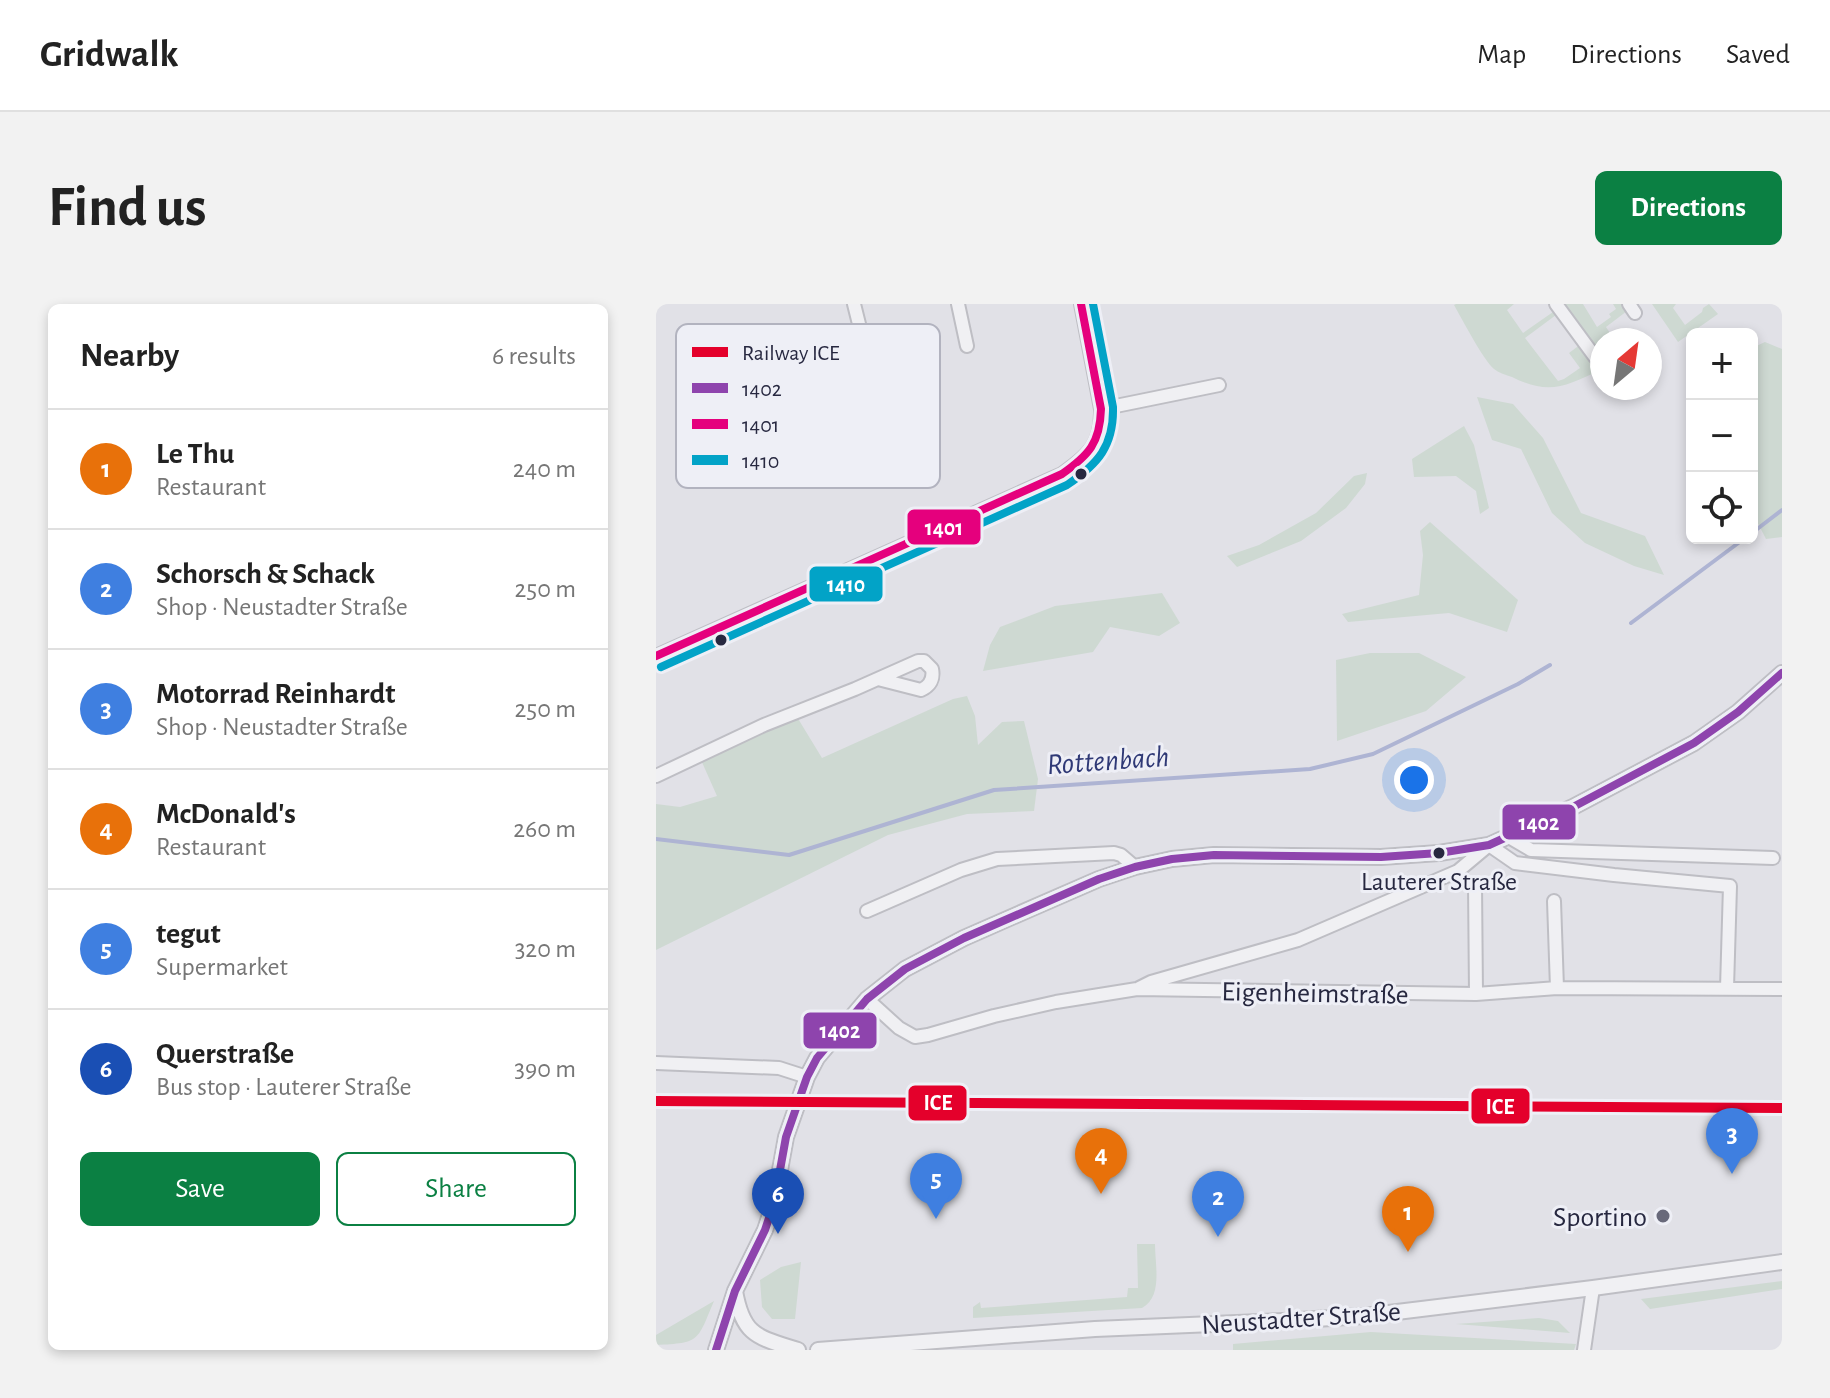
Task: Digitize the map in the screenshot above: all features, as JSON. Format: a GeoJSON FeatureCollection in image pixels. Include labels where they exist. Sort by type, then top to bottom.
{"type":"FeatureCollection","features":[{"type":"Feature","properties":{"kind":"street"},"geometry":{"type":"LineString","coordinates":[[854,304],[859,324]]}},
{"type":"Feature","properties":{"kind":"street"},"geometry":{"type":"LineString","coordinates":[[958,304],[967,346]]}},
{"type":"Feature","properties":{"kind":"street"},"geometry":{"type":"LineString","coordinates":[[656,656],[1062,474],[1085,458],[1099,433],[1101,409],[1081,304]]}},
{"type":"Feature","properties":{"kind":"street"},"geometry":{"type":"LineString","coordinates":[[1556,304],[1590,350]]}},
{"type":"Feature","properties":{"kind":"street"},"geometry":{"type":"LineString","coordinates":[[1101,409],[1219,385]]}},
{"type":"Feature","properties":{"kind":"street"},"geometry":{"type":"LineString","coordinates":[[716,1350],[735,1291],[765,1230],[774,1203],[786,1137],[807,1077],[817,1058],[867,999],[905,969],[964,938],[1099,879],[1172,859],[1214,855],[1381,857],[1439,853],[1489,845],[1573,807],[1694,743],[1738,712],[1782,673]]}},
{"type":"Feature","properties":{"kind":"street"},"geometry":{"type":"LineString","coordinates":[[656,776],[764,725],[878,679]]}},
{"type":"Feature","properties":{"kind":"street"},"geometry":{"type":"LineString","coordinates":[[1509,837],[1531,850],[1773,858]]}},
{"type":"Feature","properties":{"kind":"street"},"geometry":{"type":"LineString","coordinates":[[1489,845],[1515,863],[1730,886],[1727,988]]}},
{"type":"Feature","properties":{"kind":"street"},"geometry":{"type":"LineString","coordinates":[[1137,989],[1151,982],[1298,940],[1458,871],[1489,845]]}},
{"type":"Feature","properties":{"kind":"street"},"geometry":{"type":"LineString","coordinates":[[867,911],[961,870],[997,859],[1114,853],[1135,867]]}},
{"type":"Feature","properties":{"kind":"street"},"geometry":{"type":"LineString","coordinates":[[1475,884],[1476,994]]}},
{"type":"Feature","properties":{"kind":"street"},"geometry":{"type":"LineString","coordinates":[[1554,901],[1557,988]]}},
{"type":"Feature","properties":{"kind":"street","name":"Eigenheimstraße"},"geometry":{"type":"LineString","coordinates":[[867,999],[899,1028],[915,1037],[1056,1002],[1137,989],[1476,994],[1557,988],[1782,989]]}},
{"type":"Feature","properties":{"kind":"street"},"geometry":{"type":"LineString","coordinates":[[656,1063],[779,1068],[807,1077]]}},
{"type":"Feature","properties":{"kind":"street","name":"Neustadter Straße"},"geometry":{"type":"LineString","coordinates":[[818,1350],[924,1346],[1095,1329],[1364,1316],[1782,1262]]}},
{"type":"Feature","properties":{"kind":"street"},"geometry":{"type":"LineString","coordinates":[[1584,1350],[1593,1288]]}},
{"type":"Feature","properties":{"kind":"street"},"geometry":{"type":"LineString","coordinates":[[735,1291],[737,1306],[745,1325],[752,1332],[798,1350]]}},
{"type":"Feature","properties":{"kind":"shaded area"},"geometry":{"type":"Polygon","coordinates":[[[1514,304],[1507,310],[1523,333],[1553,312],[1556,315],[1525,338],[1558,381],[1580,368],[1569,353],[1581,344],[1590,356],[1590,375],[1557,387],[1547,387],[1525,383],[1500,373],[1479,349],[1454,305],[1514,304]]]}},
{"type":"Feature","properties":{"kind":"shaded area"},"geometry":{"type":"Polygon","coordinates":[[[1561,304],[1583,304],[1597,327],[1611,317],[1609,314],[1616,309],[1613,304],[1623,304],[1627,311],[1607,328],[1590,328],[1590,344],[1561,304]]]}},
{"type":"Feature","properties":{"kind":"shaded area"},"geometry":{"type":"Polygon","coordinates":[[[1652,304],[1676,304],[1673,308],[1685,325],[1709,304],[1718,314],[1698,328],[1686,328],[1686,336],[1678,342],[1652,304]]]}},
{"type":"Feature","properties":{"kind":"shaded area"},"geometry":{"type":"Polygon","coordinates":[[[1765,342],[1782,349],[1782,537],[1766,539],[1758,524],[1758,345],[1765,342]]]}},
{"type":"Feature","properties":{"kind":"shaded area"},"geometry":{"type":"Polygon","coordinates":[[[1477,397],[1513,404],[1543,438],[1581,513],[1645,536],[1664,575],[1634,566],[1585,543],[1552,513],[1521,449],[1492,440],[1477,397]]]}},
{"type":"Feature","properties":{"kind":"shaded area"},"geometry":{"type":"Polygon","coordinates":[[[1464,426],[1474,445],[1489,508],[1480,514],[1476,491],[1456,476],[1414,477],[1412,459],[1464,426]]]}},
{"type":"Feature","properties":{"kind":"shaded area"},"geometry":{"type":"Polygon","coordinates":[[[1367,473],[1365,484],[1346,508],[1301,541],[1237,567],[1227,556],[1259,545],[1316,513],[1354,476],[1367,473]]]}},
{"type":"Feature","properties":{"kind":"shaded area"},"geometry":{"type":"Polygon","coordinates":[[[1430,522],[1518,600],[1507,632],[1449,613],[1348,622],[1342,614],[1419,595],[1423,555],[1420,531],[1430,522]]]}},
{"type":"Feature","properties":{"kind":"shaded area"},"geometry":{"type":"Polygon","coordinates":[[[1162,593],[1180,623],[1159,636],[1110,627],[1093,652],[983,671],[990,645],[1000,627],[1055,606],[1162,593]]]}},
{"type":"Feature","properties":{"kind":"shaded area"},"geometry":{"type":"Polygon","coordinates":[[[1370,653],[1419,653],[1466,677],[1426,711],[1337,741],[1336,660],[1370,653]]]}},
{"type":"Feature","properties":{"kind":"shaded area"},"geometry":{"type":"Polygon","coordinates":[[[967,696],[975,716],[978,745],[1002,722],[1024,721],[1038,779],[1034,811],[967,814],[888,835],[656,950],[656,804],[680,807],[717,796],[701,760],[797,717],[822,758],[953,699],[967,696]]]}},
{"type":"Feature","properties":{"kind":"shaded area"},"geometry":{"type":"Polygon","coordinates":[[[1137,1244],[1155,1244],[1155,1288],[1149,1303],[1142,1308],[973,1318],[973,1307],[980,1302],[981,1308],[1127,1297],[1128,1288],[1138,1288],[1137,1244]]]}},
{"type":"Feature","properties":{"kind":"shaded area"},"geometry":{"type":"Polygon","coordinates":[[[801,1262],[795,1319],[772,1319],[762,1307],[760,1280],[781,1267],[801,1262]]]}},
{"type":"Feature","properties":{"kind":"shaded area"},"geometry":{"type":"Polygon","coordinates":[[[1782,1281],[1782,1289],[1650,1309],[1641,1299],[1782,1281]]]}},
{"type":"Feature","properties":{"kind":"shaded area"},"geometry":{"type":"Polygon","coordinates":[[[714,1301],[696,1337],[682,1343],[656,1345],[656,1335],[714,1301]]]}},
{"type":"Feature","properties":{"kind":"shaded area"},"geometry":{"type":"Polygon","coordinates":[[[1539,1318],[1558,1321],[1570,1333],[1456,1324],[1539,1318]]]}},
{"type":"Feature","properties":{"kind":"shaded area"},"geometry":{"type":"Polygon","coordinates":[[[1371,1332],[1576,1344],[1574,1350],[1233,1350],[1233,1344],[1371,1332]]]}},
{"type":"Feature","properties":{"kind":"waterway","name":"Rottenbach"},"geometry":{"type":"LineString","coordinates":[[1758,528],[1782,510]]}},
{"type":"Feature","properties":{"kind":"waterway","name":"Rottenbach"},"geometry":{"type":"LineString","coordinates":[[1631,623],[1737,544]]}},
{"type":"Feature","properties":{"kind":"waterway","name":"Rottenbach"},"geometry":{"type":"LineString","coordinates":[[656,839],[789,855],[994,790],[1310,769],[1373,754],[1518,684],[1550,665]]}},
{"type":"Feature","properties":{"kind":"rail line","name":"ICE"},"geometry":{"type":"LineString","coordinates":[[656,1101],[1782,1108]]}},
{"type":"Feature","properties":{"kind":"transit line","name":"1401"},"geometry":{"type":"LineString","coordinates":[[656,656],[1062,474],[1079,461],[1095,439],[1101,409],[1081,304]]}},
{"type":"Feature","properties":{"kind":"transit line","name":"1410"},"geometry":{"type":"LineString","coordinates":[[661,667],[1067,485],[1087,469],[1102,453],[1113,421],[1093,304]]}},
{"type":"Feature","properties":{"kind":"transit line","name":"1402"},"geometry":{"type":"LineString","coordinates":[[716,1350],[735,1291],[765,1230],[774,1203],[786,1137],[807,1077],[817,1058],[867,999],[905,969],[964,938],[1099,879],[1172,859],[1214,855],[1381,857],[1439,853],[1489,845],[1573,807],[1694,743],[1738,712],[1782,673]]}},
{"type":"Feature","properties":{"kind":"place","name":"Lauterer Straße"},"geometry":{"type":"Point","coordinates":[1439,853]}},
{"type":"Feature","properties":{"kind":"place","name":"Motorrad Reinhardt"},"geometry":{"type":"Point","coordinates":[1732,1174]}},
{"type":"Feature","properties":{"kind":"place","name":"McDonald's"},"geometry":{"type":"Point","coordinates":[1101,1194]}},
{"type":"Feature","properties":{"kind":"place","name":"Sportino"},"geometry":{"type":"Point","coordinates":[1663,1216]}},
{"type":"Feature","properties":{"kind":"place","name":"tegut"},"geometry":{"type":"Point","coordinates":[936,1219]}},
{"type":"Feature","properties":{"kind":"place","name":"Querstraße"},"geometry":{"type":"Point","coordinates":[778,1234]}},
{"type":"Feature","properties":{"kind":"place","name":"Schorsch & Schack"},"geometry":{"type":"Point","coordinates":[1218,1237]}},
{"type":"Feature","properties":{"kind":"place","name":"Le Thu"},"geometry":{"type":"Point","coordinates":[1408,1252]}}]}
